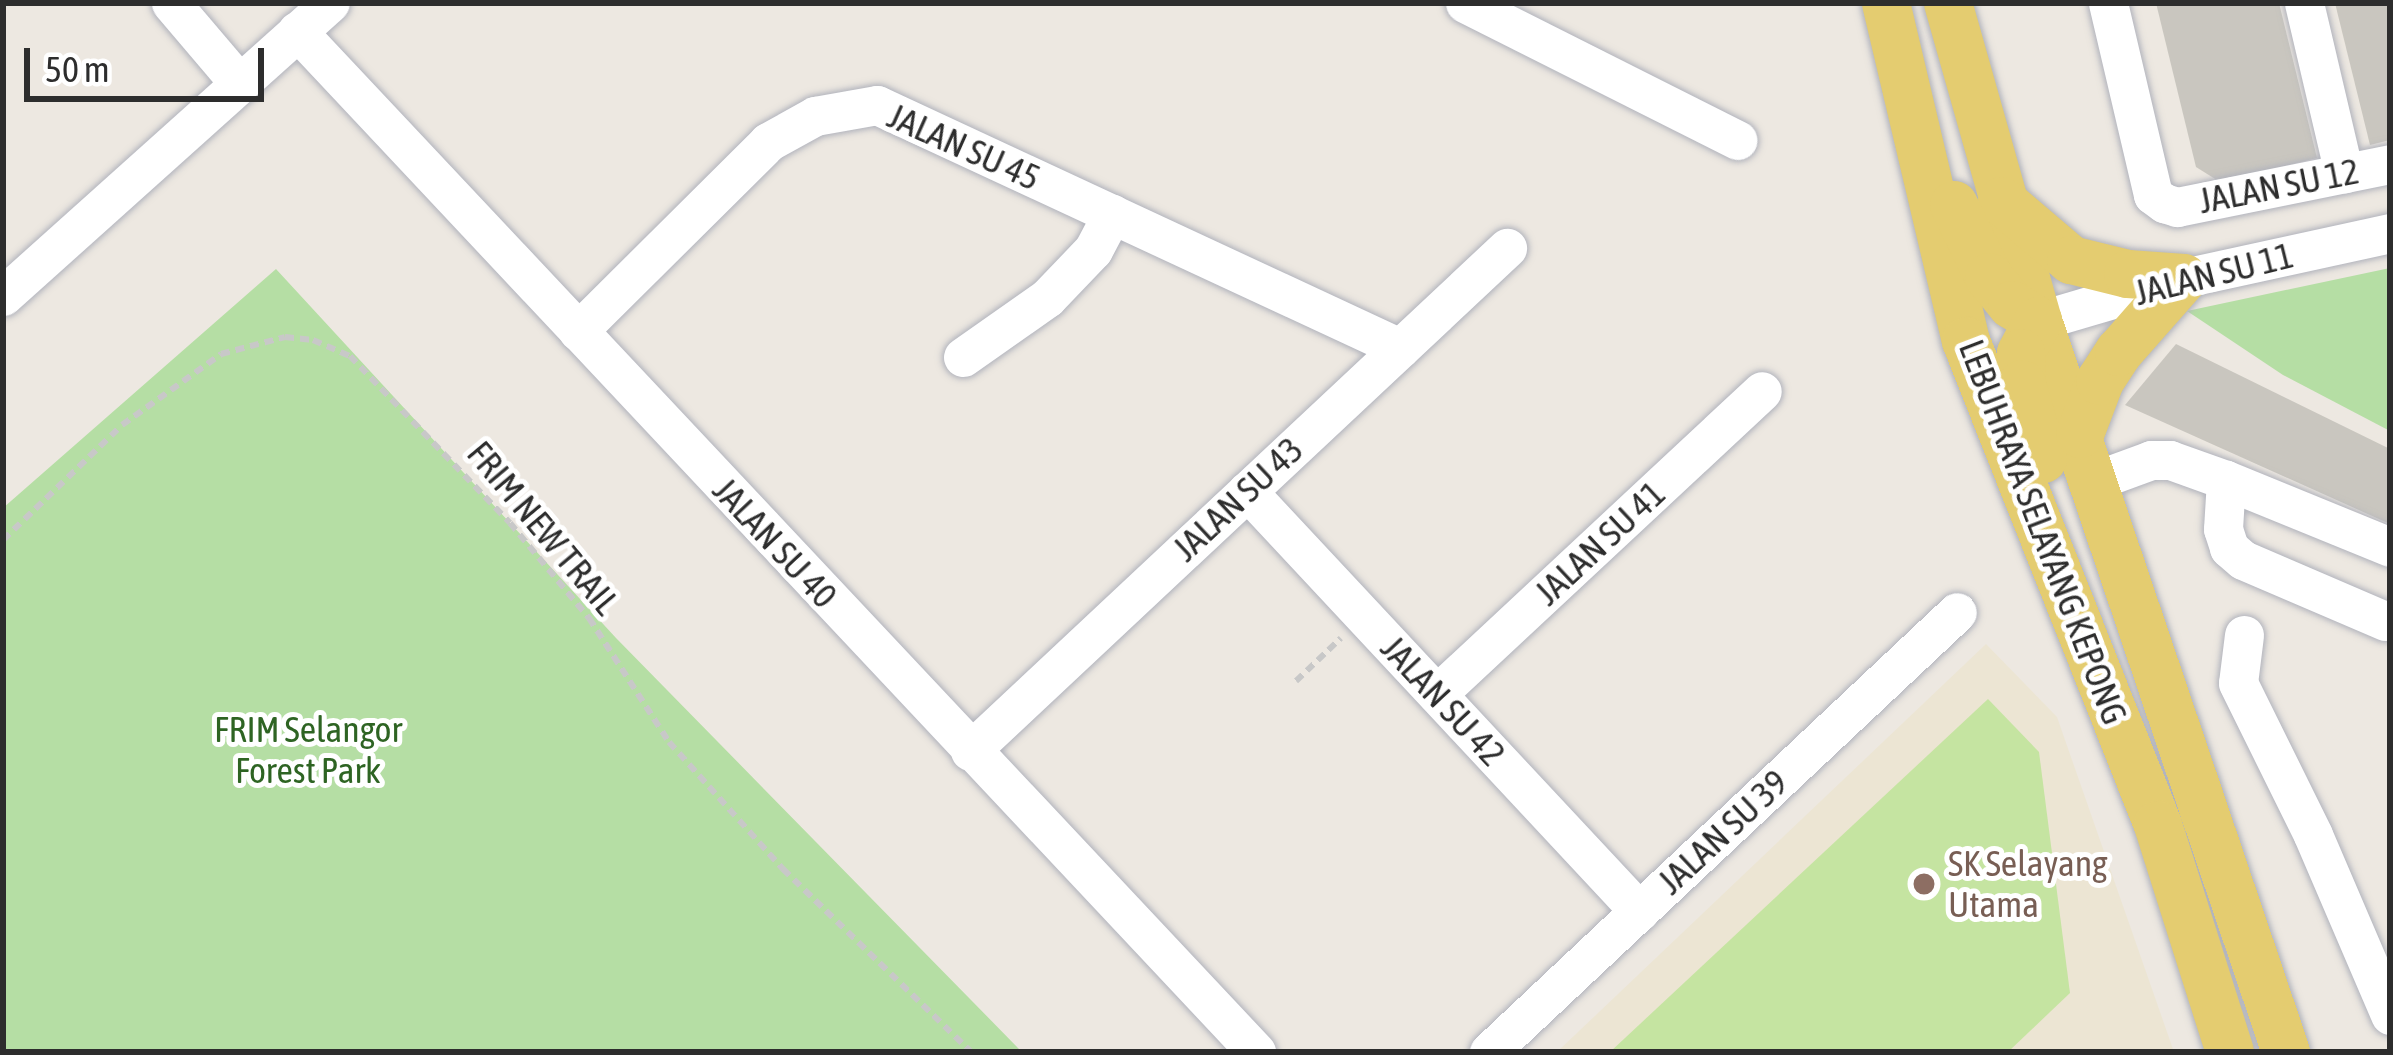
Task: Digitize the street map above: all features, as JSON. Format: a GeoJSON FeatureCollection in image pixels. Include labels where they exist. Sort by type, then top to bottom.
{"type":"FeatureCollection","features":[{"type":"Feature","properties":{"kind":"main road","name":"LEBUHRAYA SELAYANG KEPONG"},"geometry":{"type":"LineString","coordinates":[[1886,3],[1966,341],[2135,768],[2226,1044]]}},
{"type":"Feature","properties":{"kind":"main road","name":"LEBUHRAYA SELAYANG KEPONG"},"geometry":{"type":"LineString","coordinates":[[1948,3],[2038,321],[2286,1052]]}},
{"type":"Feature","properties":{"kind":"main road"},"geometry":{"type":"LineString","coordinates":[[1921,150],[1940,177],[1989,277],[2012,305],[2038,321],[2021,353],[2022,384],[2135,768]]}},
{"type":"Feature","properties":{"kind":"main road"},"geometry":{"type":"LineString","coordinates":[[2002,200],[2071,260],[2128,274],[2184,278]]}},
{"type":"Feature","properties":{"kind":"main road"},"geometry":{"type":"LineString","coordinates":[[2080,434],[2100,381],[2119,352],[2184,278]]}},
{"type":"Feature","properties":{"kind":"street"},"geometry":{"type":"LineString","coordinates":[[171,3],[239,83]]}},
{"type":"Feature","properties":{"kind":"street"},"geometry":{"type":"LineString","coordinates":[[3,296],[330,3]]}},
{"type":"Feature","properties":{"kind":"street"},"geometry":{"type":"LineString","coordinates":[[1465,3],[1738,140]]}},
{"type":"Feature","properties":{"kind":"street","name":"JALAN SU 12"},"geometry":{"type":"LineString","coordinates":[[2108,3],[2153,195],[2164,203],[2177,207],[2390,164]]}},
{"type":"Feature","properties":{"kind":"street"},"geometry":{"type":"LineString","coordinates":[[2304,3],[2344,173]]}},
{"type":"Feature","properties":{"kind":"street","name":"JALAN SU 40"},"geometry":{"type":"LineString","coordinates":[[298,31],[1256,1052]]}},
{"type":"Feature","properties":{"kind":"street","name":"JALAN SU 45"},"geometry":{"type":"LineString","coordinates":[[578,331],[768,142],[815,116],[877,106],[1400,348]]}},
{"type":"Feature","properties":{"kind":"street"},"geometry":{"type":"LineString","coordinates":[[963,357],[1047,298],[1093,250],[1112,214]]}},
{"type":"Feature","properties":{"kind":"street","name":"JALAN SU 11"},"geometry":{"type":"LineString","coordinates":[[2038,321],[2184,278],[2390,233]]}},
{"type":"Feature","properties":{"kind":"street","name":"JALAN SU 43"},"geometry":{"type":"LineString","coordinates":[[970,751],[1507,248]]}},
{"type":"Feature","properties":{"kind":"street","name":"JALAN SU 41"},"geometry":{"type":"LineString","coordinates":[[1437,694],[1762,391]]}},
{"type":"Feature","properties":{"kind":"street"},"geometry":{"type":"LineString","coordinates":[[2094,481],[2151,460],[2170,460],[2390,547]]}},
{"type":"Feature","properties":{"kind":"street"},"geometry":{"type":"LineString","coordinates":[[2226,480],[2223,529],[2229,548],[2243,560],[2385,621]]}},
{"type":"Feature","properties":{"kind":"street","name":"JALAN SU 42"},"geometry":{"type":"LineString","coordinates":[[1247,491],[1639,911]]}},
{"type":"Feature","properties":{"kind":"street","name":"JALAN SU 39"},"geometry":{"type":"LineString","coordinates":[[1489,1052],[1958,611]]}},
{"type":"Feature","properties":{"kind":"street"},"geometry":{"type":"LineString","coordinates":[[2245,634],[2238,683],[2313,835],[2379,949],[2390,1016]]}},
{"type":"Feature","properties":{"kind":"path","name":"FRIM NEW TRAIL"},"geometry":{"type":"LineString","coordinates":[[3,540],[122,425],[221,354],[286,337],[313,340],[350,356],[510,523],[589,618],[669,742],[783,869],[970,1052]]}},
{"type":"Feature","properties":{"kind":"path"},"geometry":{"type":"LineString","coordinates":[[1296,681],[1330,650]]}},
{"type":"Feature","properties":{"kind":"shaded area","name":"SK Selayang Utama"},"geometry":{"type":"Polygon","coordinates":[[[1986,644],[2057,717],[2174,1052],[1557,1052],[1986,644]]]}},
{"type":"Feature","properties":{"kind":"green space"},"geometry":{"type":"Polygon","coordinates":[[[2390,268],[2390,431],[2283,375],[2187,311],[2390,268]]]}},
{"type":"Feature","properties":{"kind":"green space","name":"FRIM Selangor Forest Park"},"geometry":{"type":"Polygon","coordinates":[[[276,269],[616,638],[1022,1052],[3,1052],[3,508],[276,269]]]}},
{"type":"Feature","properties":{"kind":"green space","name":"SK Selayang Utama"},"geometry":{"type":"Polygon","coordinates":[[[1988,699],[2039,752],[2070,993],[2008,1052],[1610,1052],[1988,699]]]}},
{"type":"Feature","properties":{"kind":"building"},"geometry":{"type":"Polygon","coordinates":[[[2156,3],[2279,3],[2317,158],[2220,182],[2196,167],[2156,3]]]}},
{"type":"Feature","properties":{"kind":"building"},"geometry":{"type":"Polygon","coordinates":[[[2335,3],[2390,3],[2390,140],[2370,145],[2335,3]]]}},
{"type":"Feature","properties":{"kind":"building"},"geometry":{"type":"Polygon","coordinates":[[[2176,344],[2390,449],[2390,524],[2125,405],[2176,344]]]}},
{"type":"Feature","properties":{"kind":"place","name":"SK Selayang Utama"},"geometry":{"type":"Point","coordinates":[1924,884]}}]}
